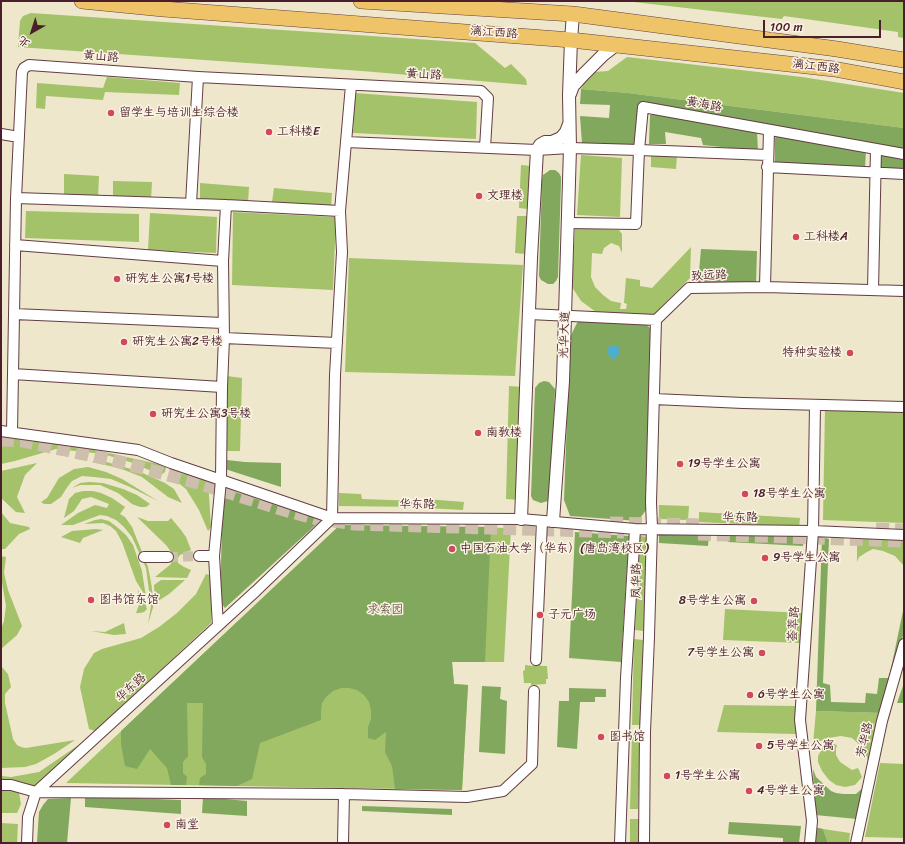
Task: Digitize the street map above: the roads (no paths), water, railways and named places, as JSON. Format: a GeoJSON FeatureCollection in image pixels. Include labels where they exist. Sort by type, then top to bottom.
{"type":"FeatureCollection","features":[{"type":"Feature","properties":{"kind":"main road","name":"漓江西路"},"geometry":{"type":"LineString","coordinates":[[82,1],[163,9],[571,40],[834,69],[904,82]]}},
{"type":"Feature","properties":{"kind":"main road","name":"漓江西路"},"geometry":{"type":"LineString","coordinates":[[361,1],[573,14],[837,49],[904,60]]}},
{"type":"Feature","properties":{"kind":"street","name":"光华大道"},"geometry":{"type":"LineString","coordinates":[[536,660],[548,521],[563,381],[570,148],[569,95],[573,14]]}},
{"type":"Feature","properties":{"kind":"street"},"geometry":{"type":"LineString","coordinates":[[569,95],[573,86],[584,74],[603,55],[616,45]]}},
{"type":"Feature","properties":{"kind":"street","name":"黄山路"},"geometry":{"type":"LineString","coordinates":[[12,432],[16,198],[22,72],[24,68],[29,65],[198,77],[480,91],[488,98],[486,148]]}},
{"type":"Feature","properties":{"kind":"street"},"geometry":{"type":"LineString","coordinates":[[191,204],[198,77]]}},
{"type":"Feature","properties":{"kind":"street"},"geometry":{"type":"LineString","coordinates":[[1,431],[138,450],[171,463],[332,518],[337,343],[342,252],[340,211],[351,85]]}},
{"type":"Feature","properties":{"kind":"street","name":"黄海路"},"geometry":{"type":"LineString","coordinates":[[639,150],[643,107],[904,154]]}},
{"type":"Feature","properties":{"kind":"street"},"geometry":{"type":"LineString","coordinates":[[521,519],[537,150],[540,145],[545,142],[552,142],[561,138],[570,124]]}},
{"type":"Feature","properties":{"kind":"street"},"geometry":{"type":"LineString","coordinates":[[765,287],[769,130]]}},
{"type":"Feature","properties":{"kind":"street"},"geometry":{"type":"LineString","coordinates":[[1,134],[19,136]]}},
{"type":"Feature","properties":{"kind":"street"},"geometry":{"type":"LineString","coordinates":[[346,142],[537,150],[570,148],[768,155]]}},
{"type":"Feature","properties":{"kind":"street"},"geometry":{"type":"LineString","coordinates":[[873,290],[876,149]]}},
{"type":"Feature","properties":{"kind":"street"},"geometry":{"type":"LineString","coordinates":[[568,223],[636,224],[639,150]]}},
{"type":"Feature","properties":{"kind":"street"},"geometry":{"type":"LineString","coordinates":[[768,167],[904,174]]}},
{"type":"Feature","properties":{"kind":"street"},"geometry":{"type":"LineString","coordinates":[[16,198],[226,205],[340,211]]}},
{"type":"Feature","properties":{"kind":"street"},"geometry":{"type":"LineString","coordinates":[[218,626],[214,556],[221,480],[224,338],[223,261],[226,205]]}},
{"type":"Feature","properties":{"kind":"street"},"geometry":{"type":"LineString","coordinates":[[15,245],[223,261]]}},
{"type":"Feature","properties":{"kind":"street","name":"致远路"},"geometry":{"type":"LineString","coordinates":[[656,320],[689,288],[765,287],[904,291]]}},
{"type":"Feature","properties":{"kind":"street"},"geometry":{"type":"LineString","coordinates":[[14,314],[223,323]]}},
{"type":"Feature","properties":{"kind":"street"},"geometry":{"type":"LineString","coordinates":[[529,314],[656,320]]}},
{"type":"Feature","properties":{"kind":"street","name":"凤华路"},"geometry":{"type":"LineString","coordinates":[[644,843],[645,732],[652,528],[651,502],[656,320]]}},
{"type":"Feature","properties":{"kind":"street"},"geometry":{"type":"LineString","coordinates":[[224,338],[337,343]]}},
{"type":"Feature","properties":{"kind":"street"},"geometry":{"type":"LineString","coordinates":[[13,374],[222,387]]}},
{"type":"Feature","properties":{"kind":"street"},"geometry":{"type":"LineString","coordinates":[[654,399],[815,406],[904,407]]}},
{"type":"Feature","properties":{"kind":"street","name":"荟萃路"},"geometry":{"type":"LineString","coordinates":[[810,843],[812,820],[800,720],[813,531],[815,406]]}},
{"type":"Feature","properties":{"kind":"street","name":"华东路"},"geometry":{"type":"LineString","coordinates":[[36,792],[218,626],[332,518],[521,519],[635,529],[813,531],[904,535]]}},
{"type":"Feature","properties":{"kind":"street","name":"凤华路"},"geometry":{"type":"LineString","coordinates":[[620,843],[626,678],[635,529]]}},
{"type":"Feature","properties":{"kind":"street"},"geometry":{"type":"LineString","coordinates":[[199,556],[214,556]]}},
{"type":"Feature","properties":{"kind":"street"},"geometry":{"type":"LineString","coordinates":[[144,557],[168,557]]}},
{"type":"Feature","properties":{"kind":"street","name":"芳华路"},"geometry":{"type":"LineString","coordinates":[[856,843],[882,721],[904,644]]}},
{"type":"Feature","properties":{"kind":"street"},"geometry":{"type":"LineString","coordinates":[[1,785],[11,785],[36,792],[344,794],[467,797],[503,791],[532,764],[534,691]]}},
{"type":"Feature","properties":{"kind":"street"},"geometry":{"type":"LineString","coordinates":[[27,843],[28,817],[36,792]]}},
{"type":"Feature","properties":{"kind":"street"},"geometry":{"type":"LineString","coordinates":[[343,843],[344,794]]}},
{"type":"Feature","properties":{"kind":"water"},"geometry":{"type":"Polygon","coordinates":[[[613,345],[618,346],[620,352],[616,358],[613,359],[609,356],[608,348],[613,345]]]}},
{"type":"Feature","properties":{"kind":"tunnel"},"geometry":{"type":"LineString","coordinates":[[1,440],[23,441],[112,460],[198,483],[314,518],[355,524],[624,532]]}},
{"type":"Feature","properties":{"kind":"tunnel"},"geometry":{"type":"LineString","coordinates":[[610,523],[704,525]]}},
{"type":"Feature","properties":{"kind":"tunnel"},"geometry":{"type":"LineString","coordinates":[[876,529],[904,530]]}},
{"type":"Feature","properties":{"kind":"tunnel"},"geometry":{"type":"LineString","coordinates":[[698,534],[904,541]]}},
{"type":"Feature","properties":{"kind":"tunnel"},"geometry":{"type":"LineString","coordinates":[[168,557],[199,556]]}},
{"type":"Feature","properties":{"kind":"place","name":"留学生与培训生综合楼"},"geometry":{"type":"Point","coordinates":[111,113]}},
{"type":"Feature","properties":{"kind":"place","name":"工科楼E"},"geometry":{"type":"Point","coordinates":[269,132]}},
{"type":"Feature","properties":{"kind":"place","name":"文理楼"},"geometry":{"type":"Point","coordinates":[479,196]}},
{"type":"Feature","properties":{"kind":"place","name":"工科楼A"},"geometry":{"type":"Point","coordinates":[796,237]}},
{"type":"Feature","properties":{"kind":"place","name":"研究生公寓1号楼"},"geometry":{"type":"Point","coordinates":[117,279]}},
{"type":"Feature","properties":{"kind":"place","name":"研究生公寓2号楼"},"geometry":{"type":"Point","coordinates":[124,342]}},
{"type":"Feature","properties":{"kind":"place","name":"特种实验楼"},"geometry":{"type":"Point","coordinates":[850,353]}},
{"type":"Feature","properties":{"kind":"place","name":"研究生公寓3号楼"},"geometry":{"type":"Point","coordinates":[153,414]}},
{"type":"Feature","properties":{"kind":"place","name":"南教楼"},"geometry":{"type":"Point","coordinates":[478,433]}},
{"type":"Feature","properties":{"kind":"place","name":"19号学生公寓"},"geometry":{"type":"Point","coordinates":[680,464]}},
{"type":"Feature","properties":{"kind":"place","name":"18号学生公寓"},"geometry":{"type":"Point","coordinates":[745,494]}},
{"type":"Feature","properties":{"kind":"place","name":"中国石油大学（华东）(唐岛湾校区)"},"geometry":{"type":"Point","coordinates":[452,549]}},
{"type":"Feature","properties":{"kind":"place","name":"9号学生公寓"},"geometry":{"type":"Point","coordinates":[765,558]}},
{"type":"Feature","properties":{"kind":"place","name":"图书馆东馆"},"geometry":{"type":"Point","coordinates":[91,600]}},
{"type":"Feature","properties":{"kind":"place","name":"8号学生公寓"},"geometry":{"type":"Point","coordinates":[754,601]}},
{"type":"Feature","properties":{"kind":"place","name":"子元广场"},"geometry":{"type":"Point","coordinates":[540,615]}},
{"type":"Feature","properties":{"kind":"place","name":"7号学生公寓"},"geometry":{"type":"Point","coordinates":[762,653]}},
{"type":"Feature","properties":{"kind":"place","name":"6号学生公寓"},"geometry":{"type":"Point","coordinates":[750,695]}},
{"type":"Feature","properties":{"kind":"place","name":"图书馆"},"geometry":{"type":"Point","coordinates":[601,737]}},
{"type":"Feature","properties":{"kind":"place","name":"5号学生公寓"},"geometry":{"type":"Point","coordinates":[759,746]}},
{"type":"Feature","properties":{"kind":"place","name":"1号学生公寓"},"geometry":{"type":"Point","coordinates":[667,776]}},
{"type":"Feature","properties":{"kind":"place","name":"4号学生公寓"},"geometry":{"type":"Point","coordinates":[749,791]}},
{"type":"Feature","properties":{"kind":"place","name":"南堂"},"geometry":{"type":"Point","coordinates":[167,825]}},
{"type":"Feature","properties":{"kind":"park label","name":"求索园"},"geometry":{"type":"Point","coordinates":[385,610]}}]}
